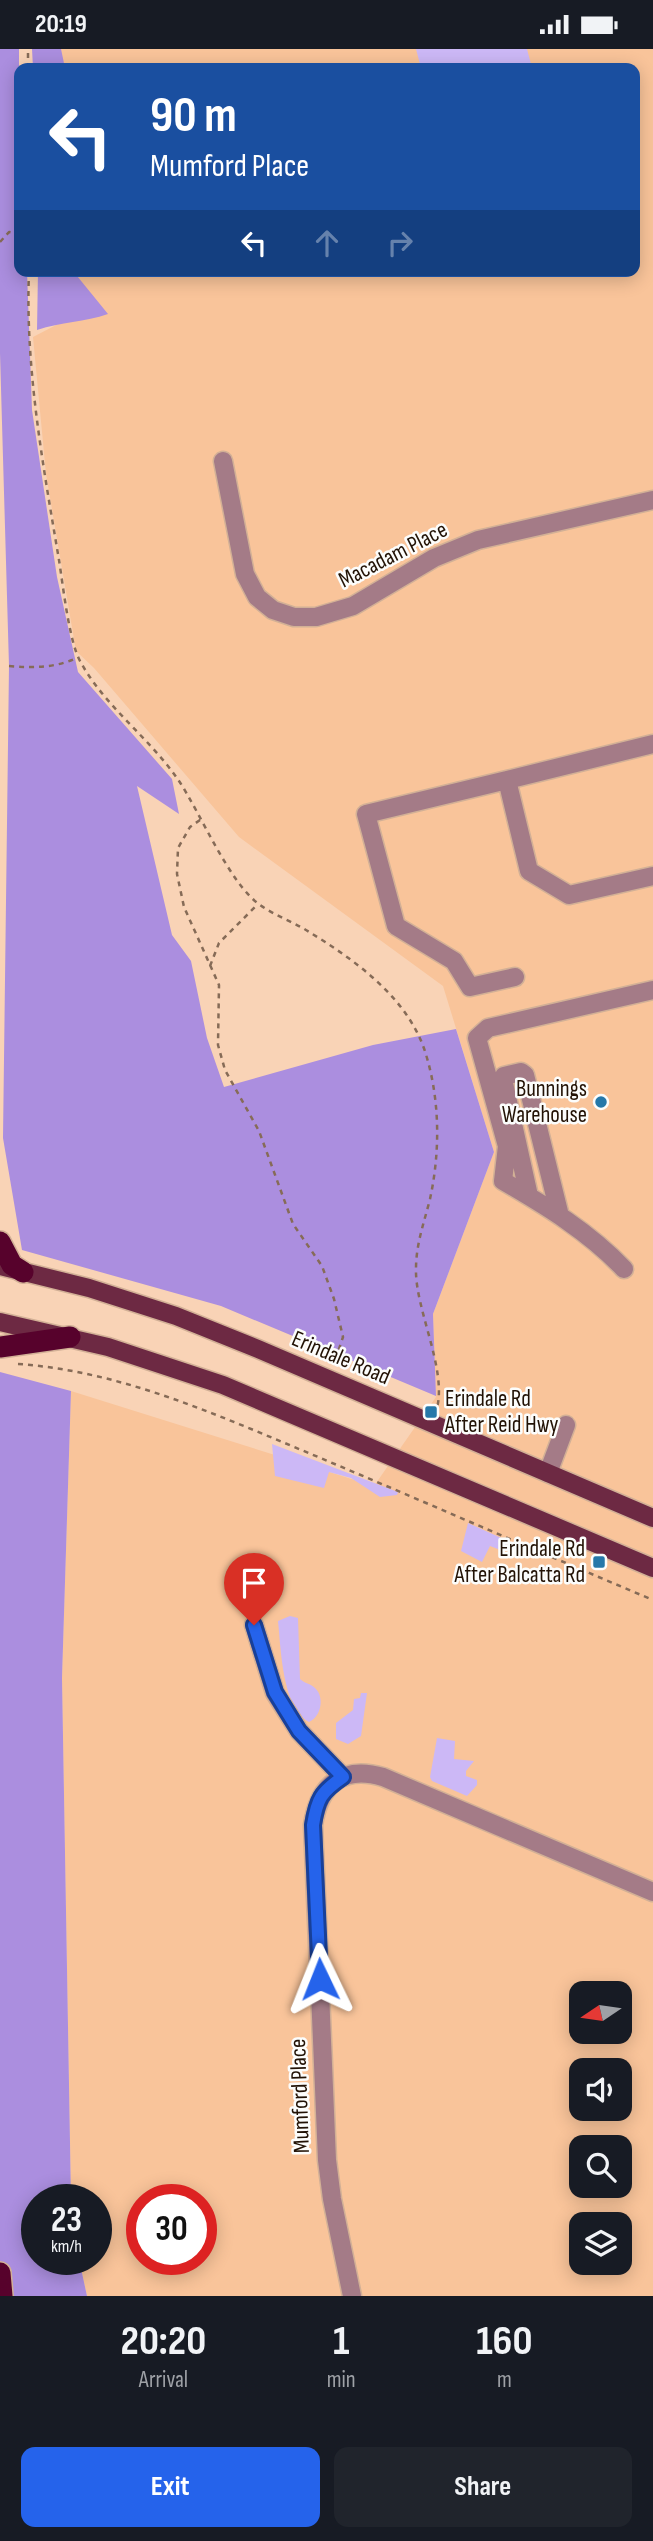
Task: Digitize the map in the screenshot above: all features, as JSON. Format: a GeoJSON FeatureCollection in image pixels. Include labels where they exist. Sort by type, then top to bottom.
{"type":"FeatureCollection","features":[{"type":"Feature","properties":{"kind":"highway"},"geometry":{"type":"LineString","coordinates":[[0,1242],[12,1265],[23,1272]]}},
{"type":"Feature","properties":{"kind":"highway"},"geometry":{"type":"LineString","coordinates":[[3,1355],[70,1337]]}},
{"type":"Feature","properties":{"kind":"highway"},"geometry":{"type":"LineString","coordinates":[[0,2273],[2,2296]]}},
{"type":"Feature","properties":{"kind":"main road","name":"Erindale Road"},"geometry":{"type":"LineString","coordinates":[[0,1266],[89,1288],[176,1316],[653,1518]]}},
{"type":"Feature","properties":{"kind":"main road"},"geometry":{"type":"LineString","coordinates":[[0,1322],[108,1347],[223,1385],[653,1568]]}},
{"type":"Feature","properties":{"kind":"street","name":"Macadam Place"},"geometry":{"type":"LineString","coordinates":[[223,461],[246,574],[257,597],[273,610],[294,617],[316,617],[353,605],[434,558],[478,540],[653,500]]}},
{"type":"Feature","properties":{"kind":"street"},"geometry":{"type":"LineString","coordinates":[[515,977],[470,987],[454,961],[396,926],[366,814],[653,744]]}},
{"type":"Feature","properties":{"kind":"street"},"geometry":{"type":"LineString","coordinates":[[507,780],[529,871],[569,895],[653,876]]}},
{"type":"Feature","properties":{"kind":"street"},"geometry":{"type":"LineString","coordinates":[[624,1269],[603,1247],[560,1216],[503,1181],[508,1146],[477,1038],[488,1028],[653,990]]}},
{"type":"Feature","properties":{"kind":"street"},"geometry":{"type":"LineString","coordinates":[[529,1196],[503,1079],[521,1072],[525,1075],[560,1216]]}},
{"type":"Feature","properties":{"kind":"street"},"geometry":{"type":"LineString","coordinates":[[548,1473],[566,1425]]}},
{"type":"Feature","properties":{"kind":"street"},"geometry":{"type":"LineString","coordinates":[[254,1625],[275,1692],[299,1731],[343,1777],[360,1773],[383,1777],[653,1892]]}},
{"type":"Feature","properties":{"kind":"street","name":"Mumford Place"},"geometry":{"type":"LineString","coordinates":[[343,1777],[325,1789],[316,1805],[313,1825],[327,2160],[331,2199],[352,2296]]}},
{"type":"Feature","properties":{"kind":"path"},"geometry":{"type":"LineString","coordinates":[[0,242],[9,232],[14,233]]}},
{"type":"Feature","properties":{"kind":"path"},"geometry":{"type":"LineString","coordinates":[[29,277],[27,320],[38,430],[65,596],[78,657],[93,683],[178,780],[241,883],[258,904],[306,930],[350,959],[384,987],[411,1020],[427,1057],[436,1104],[438,1150],[430,1198],[416,1247],[416,1273],[428,1325],[438,1401]]}},
{"type":"Feature","properties":{"kind":"path"},"geometry":{"type":"LineString","coordinates":[[9,666],[50,667],[78,657]]}},
{"type":"Feature","properties":{"kind":"path"},"geometry":{"type":"LineString","coordinates":[[201,819],[190,827],[178,848],[177,874],[184,907],[219,985],[218,1045],[225,1070],[259,1131],[293,1224],[322,1266],[343,1337],[337,1355]]}},
{"type":"Feature","properties":{"kind":"path"},"geometry":{"type":"LineString","coordinates":[[210,967],[219,943],[258,904]]}},
{"type":"Feature","properties":{"kind":"path"},"geometry":{"type":"LineString","coordinates":[[3,1355],[119,1381],[188,1403],[459,1515],[653,1600]]}},
{"type":"Feature","properties":{"kind":"shaded area"},"geometry":{"type":"Polygon","coordinates":[[[0,49],[19,49],[19,63],[14,63],[14,277],[27,277],[32,410],[57,577],[78,672],[172,779],[179,814],[137,786],[172,935],[191,961],[207,1038],[224,1087],[373,1045],[456,1029],[494,1152],[433,1314],[436,1396],[221,1306],[22,1250],[3,1138],[9,666],[0,353],[0,49]]]}},
{"type":"Feature","properties":{"kind":"shaded area"},"geometry":{"type":"Polygon","coordinates":[[[32,49],[61,49],[64,63],[33,63],[32,49]]]}},
{"type":"Feature","properties":{"kind":"shaded area"},"geometry":{"type":"Polygon","coordinates":[[[52,49],[653,49],[653,2296],[87,2296],[82,2275],[112,2275],[112,2184],[71,2184],[62,1678],[71,1391],[374,1486],[436,1397],[433,1314],[494,1152],[443,986],[239,837],[94,668],[76,651],[46,474],[33,337],[60,323],[56,277],[640,277],[640,63],[52,63],[52,49]]]}},
{"type":"Feature","properties":{"kind":"shaded area"},"geometry":{"type":"Polygon","coordinates":[[[416,49],[527,49],[531,63],[420,63],[416,49]]]}},
{"type":"Feature","properties":{"kind":"shaded area"},"geometry":{"type":"Polygon","coordinates":[[[38,277],[78,277],[108,314],[91,319],[37,330],[38,277]]]}},
{"type":"Feature","properties":{"kind":"shaded area"},"geometry":{"type":"Polygon","coordinates":[[[0,1372],[71,1391],[62,1678],[71,2184],[21,2184],[21,2275],[82,2275],[87,2296],[0,2296],[0,1372]]]}},
{"type":"Feature","properties":{"kind":"shaded area"},"geometry":{"type":"Polygon","coordinates":[[[272,1444],[398,1492],[397,1495],[380,1497],[351,1478],[329,1472],[324,1488],[275,1476],[272,1444]]]}},
{"type":"Feature","properties":{"kind":"shaded area"},"geometry":{"type":"Polygon","coordinates":[[[468,1523],[508,1541],[503,1551],[490,1546],[482,1562],[461,1551],[468,1523]]]}},
{"type":"Feature","properties":{"kind":"shaded area"},"geometry":{"type":"Polygon","coordinates":[[[290,1616],[298,1618],[300,1679],[315,1688],[321,1701],[319,1711],[309,1722],[293,1704],[284,1676],[278,1621],[290,1616]]]}},
{"type":"Feature","properties":{"kind":"shaded area"},"geometry":{"type":"Polygon","coordinates":[[[361,1693],[367,1693],[361,1736],[348,1744],[336,1739],[336,1723],[353,1710],[354,1699],[360,1698],[361,1693]]]}},
{"type":"Feature","properties":{"kind":"shaded area"},"geometry":{"type":"Polygon","coordinates":[[[437,1738],[455,1741],[454,1759],[474,1761],[466,1771],[466,1776],[477,1780],[477,1785],[467,1796],[432,1781],[430,1777],[437,1738]]]}},
{"type":"Feature","properties":{"kind":"place","name":"Bunnings Warehouse"},"geometry":{"type":"Point","coordinates":[601,1102]}},
{"type":"Feature","properties":{"kind":"place","name":"Erindale Rd After Reid Hwy"},"geometry":{"type":"Point","coordinates":[431,1412]}},
{"type":"Feature","properties":{"kind":"place","name":"Erindale Rd After Balcatta Rd"},"geometry":{"type":"Point","coordinates":[599,1562]}},
{"type":"Feature","properties":{"kind":"route"},"geometry":{"type":"LineString","coordinates":[[254,1625],[275,1692],[299,1731],[343,1777],[325,1789],[316,1805],[313,1825],[320,1979]]}}]}
